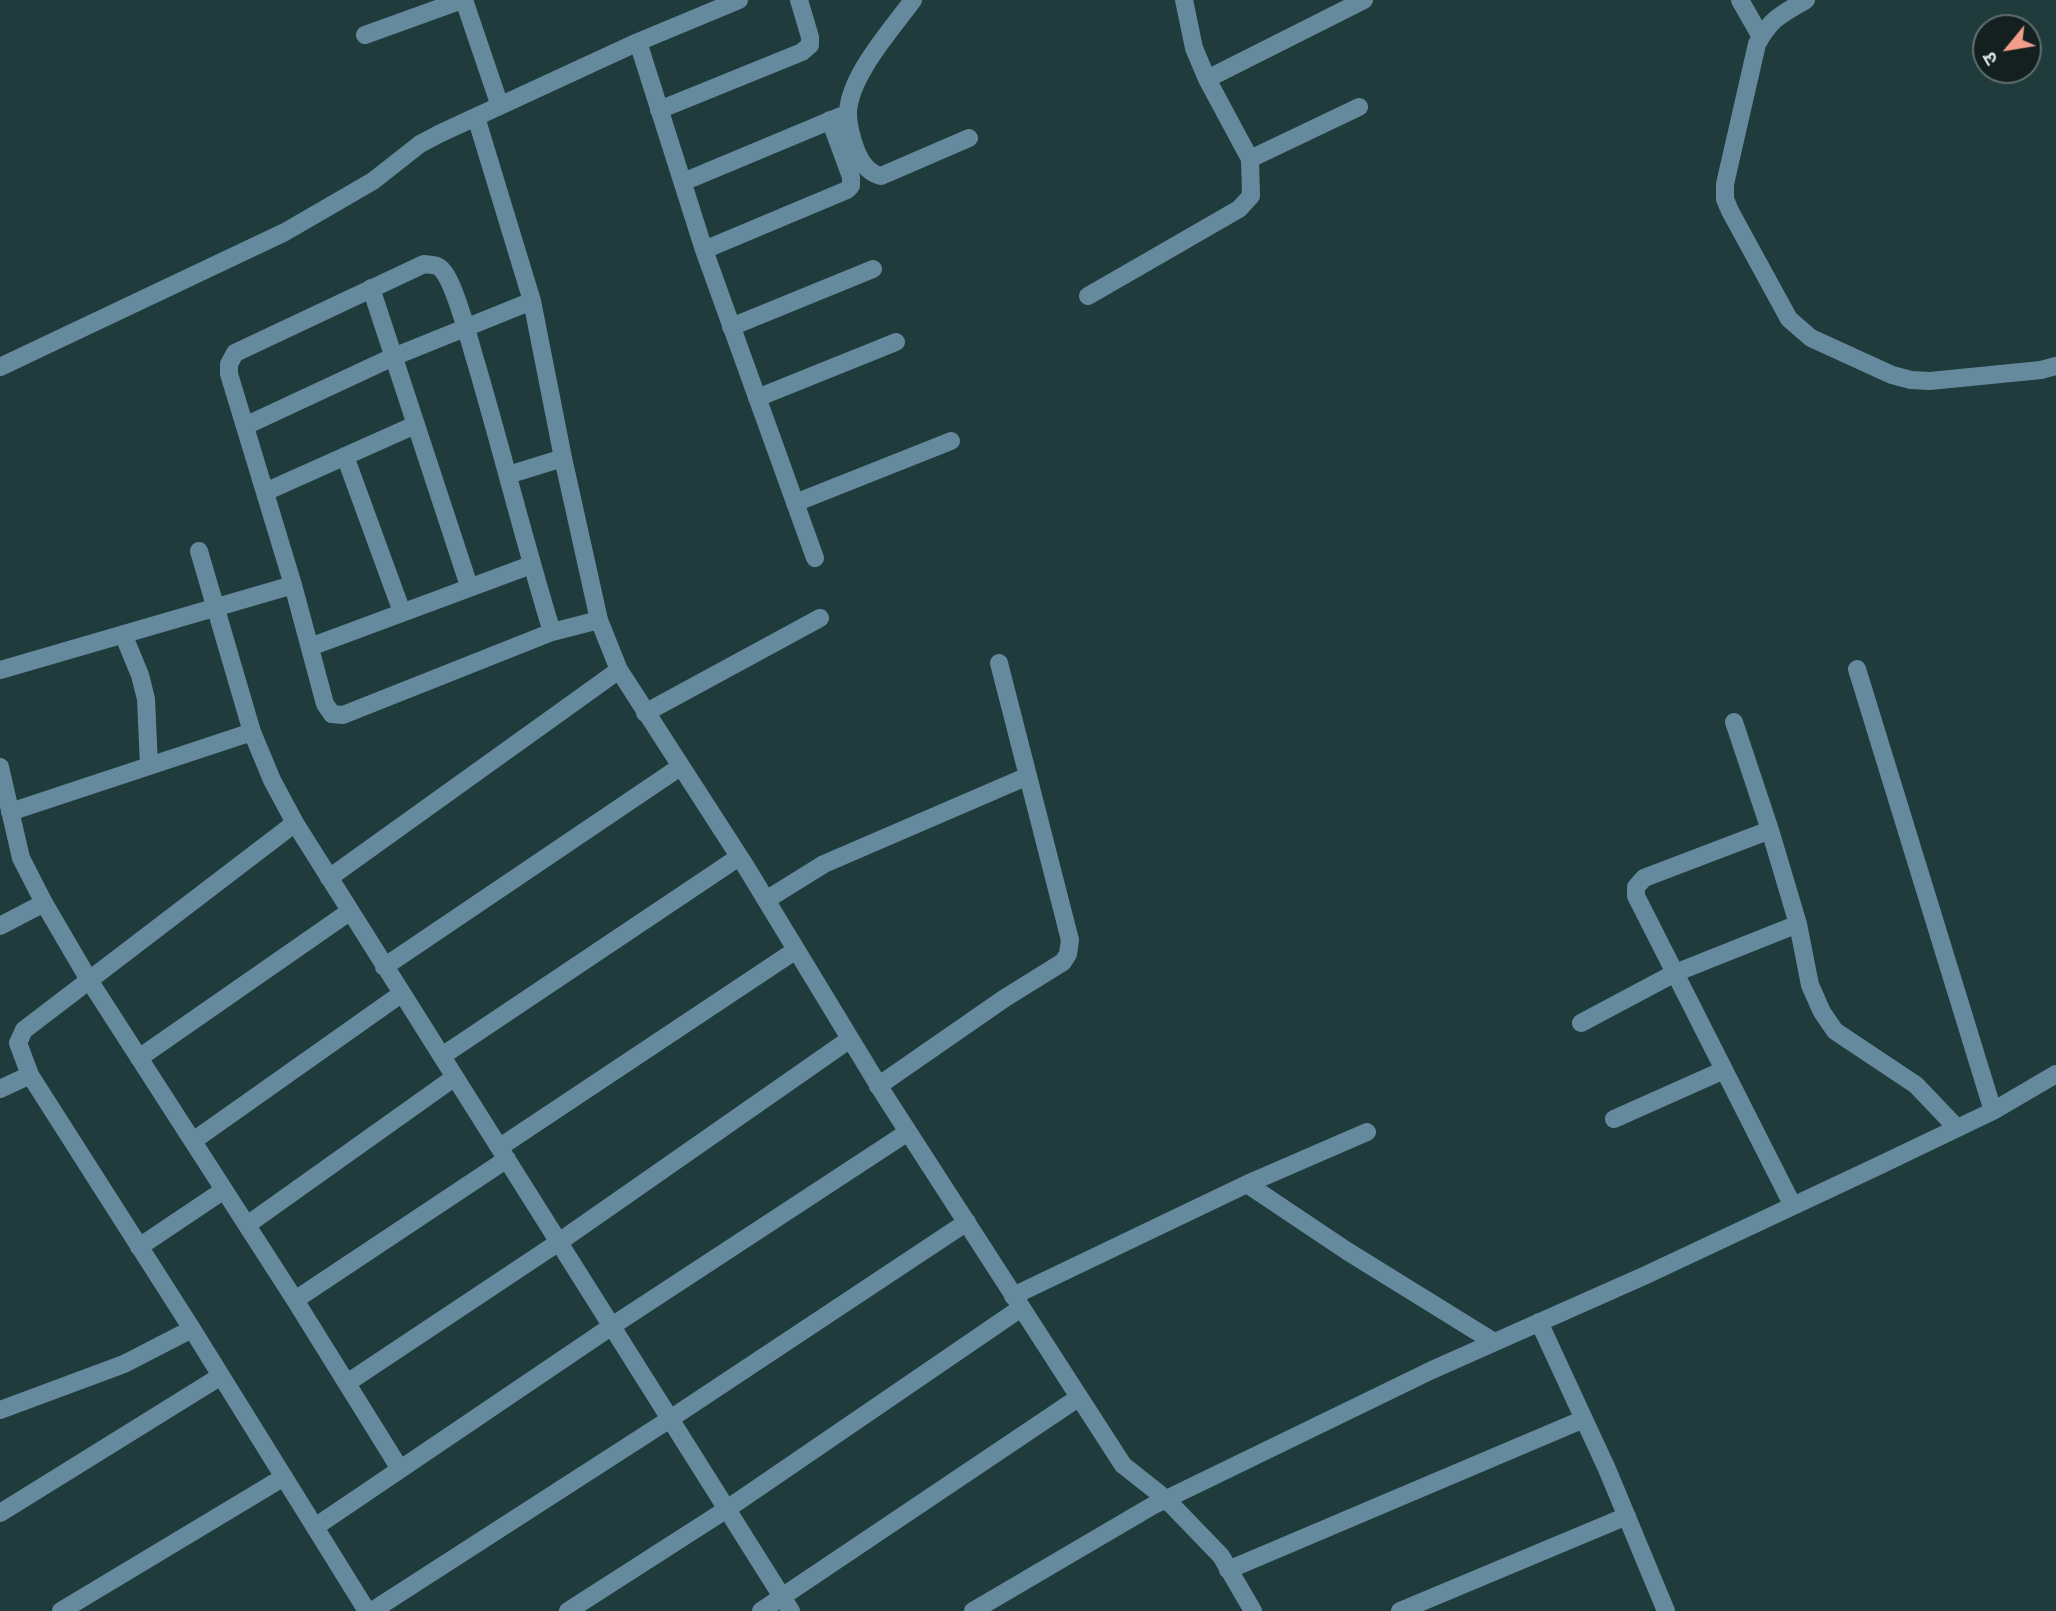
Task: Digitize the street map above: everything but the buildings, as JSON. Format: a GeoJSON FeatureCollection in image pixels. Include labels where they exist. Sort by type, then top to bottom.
{"type":"FeatureCollection","features":[{"type":"Feature","properties":{"kind":"street"},"geometry":{"type":"LineString","coordinates":[[365,35],[463,0],[500,106]]}},
{"type":"Feature","properties":{"kind":"street"},"geometry":{"type":"LineString","coordinates":[[0,368],[285,232],[373,181],[421,144],[638,42],[739,0]]}},
{"type":"Feature","properties":{"kind":"street"},"geometry":{"type":"LineString","coordinates":[[659,110],[802,52],[810,45],[810,37],[799,0]]}},
{"type":"Feature","properties":{"kind":"street"},"geometry":{"type":"LineString","coordinates":[[913,0],[865,67],[853,94],[848,113],[855,148],[872,174],[881,176],[969,138]]}},
{"type":"Feature","properties":{"kind":"street"},"geometry":{"type":"LineString","coordinates":[[1087,296],[1238,209],[1251,195],[1250,159],[1207,79],[1194,48],[1184,0]]}},
{"type":"Feature","properties":{"kind":"street"},"geometry":{"type":"LineString","coordinates":[[1207,79],[1364,0]]}},
{"type":"Feature","properties":{"kind":"street"},"geometry":{"type":"LineString","coordinates":[[1740,0],[1761,37]]}},
{"type":"Feature","properties":{"kind":"street"},"geometry":{"type":"LineString","coordinates":[[1806,0],[1775,18],[1765,28],[1757,44],[1725,184],[1725,199],[1789,318],[1811,338],[1892,375],[1911,380],[1972,377],[2056,366]]}},
{"type":"Feature","properties":{"kind":"street"},"geometry":{"type":"LineString","coordinates":[[638,42],[731,327],[815,558]]}},
{"type":"Feature","properties":{"kind":"street"},"geometry":{"type":"LineString","coordinates":[[1250,159],[1359,107]]}},
{"type":"Feature","properties":{"kind":"street"},"geometry":{"type":"LineString","coordinates":[[683,183],[848,113]]}},
{"type":"Feature","properties":{"kind":"street"},"geometry":{"type":"LineString","coordinates":[[476,117],[532,301],[562,458],[599,620],[619,670],[766,900],[878,1086],[1077,1398],[1123,1465],[1166,1499],[1221,1556],[1253,1611]]}},
{"type":"Feature","properties":{"kind":"street"},"geometry":{"type":"LineString","coordinates":[[705,250],[851,186],[851,177],[830,120]]}},
{"type":"Feature","properties":{"kind":"street"},"geometry":{"type":"LineString","coordinates":[[552,632],[465,327],[449,279],[442,270],[435,265],[424,264],[235,353],[229,363],[229,373],[293,586],[325,704],[332,714],[343,715],[552,632],[599,620]]}},
{"type":"Feature","properties":{"kind":"street"},"geometry":{"type":"LineString","coordinates":[[731,327],[873,269]]}},
{"type":"Feature","properties":{"kind":"street"},"geometry":{"type":"LineString","coordinates":[[371,288],[469,586]]}},
{"type":"Feature","properties":{"kind":"street"},"geometry":{"type":"LineString","coordinates":[[246,426],[393,357],[532,301]]}},
{"type":"Feature","properties":{"kind":"street"},"geometry":{"type":"LineString","coordinates":[[757,398],[896,342]]}},
{"type":"Feature","properties":{"kind":"street"},"geometry":{"type":"LineString","coordinates":[[265,492],[415,425]]}},
{"type":"Feature","properties":{"kind":"street"},"geometry":{"type":"LineString","coordinates":[[795,503],[951,441]]}},
{"type":"Feature","properties":{"kind":"street"},"geometry":{"type":"LineString","coordinates":[[345,456],[402,612]]}},
{"type":"Feature","properties":{"kind":"street"},"geometry":{"type":"LineString","coordinates":[[508,475],[562,458]]}},
{"type":"Feature","properties":{"kind":"street"},"geometry":{"type":"LineString","coordinates":[[199,551],[252,732],[272,780],[295,823],[787,1604]]}},
{"type":"Feature","properties":{"kind":"street"},"geometry":{"type":"LineString","coordinates":[[310,647],[531,565]]}},
{"type":"Feature","properties":{"kind":"street"},"geometry":{"type":"LineString","coordinates":[[0,670],[293,586]]}},
{"type":"Feature","properties":{"kind":"street"},"geometry":{"type":"LineString","coordinates":[[645,713],[820,618]]}},
{"type":"Feature","properties":{"kind":"street"},"geometry":{"type":"LineString","coordinates":[[123,634],[140,675],[146,699],[149,766]]}},
{"type":"Feature","properties":{"kind":"street"},"geometry":{"type":"LineString","coordinates":[[878,1086],[1005,998],[1063,962],[1068,954],[1070,940],[999,663]]}},
{"type":"Feature","properties":{"kind":"street"},"geometry":{"type":"LineString","coordinates":[[1857,669],[1993,1111]]}},
{"type":"Feature","properties":{"kind":"street"},"geometry":{"type":"LineString","coordinates":[[329,878],[619,670]]}},
{"type":"Feature","properties":{"kind":"street"},"geometry":{"type":"LineString","coordinates":[[1734,722],[1798,924],[1810,985],[1822,1012],[1835,1031],[1916,1085],[1957,1128]]}},
{"type":"Feature","properties":{"kind":"street"},"geometry":{"type":"LineString","coordinates":[[10,812],[252,732]]}},
{"type":"Feature","properties":{"kind":"street"},"geometry":{"type":"LineString","coordinates":[[0,767],[21,858],[44,903],[89,980],[400,1469]]}},
{"type":"Feature","properties":{"kind":"street"},"geometry":{"type":"LineString","coordinates":[[384,967],[680,767]]}},
{"type":"Feature","properties":{"kind":"street"},"geometry":{"type":"LineString","coordinates":[[766,900],[824,864],[1028,776]]}},
{"type":"Feature","properties":{"kind":"street"},"geometry":{"type":"LineString","coordinates":[[295,823],[24,1030],[18,1043],[30,1075],[370,1611],[670,1419],[967,1222]]}},
{"type":"Feature","properties":{"kind":"street"},"geometry":{"type":"LineString","coordinates":[[1770,830],[1644,878],[1636,887],[1636,896],[1793,1206]]}},
{"type":"Feature","properties":{"kind":"street"},"geometry":{"type":"LineString","coordinates":[[442,1056],[739,858]]}},
{"type":"Feature","properties":{"kind":"street"},"geometry":{"type":"LineString","coordinates":[[0,926],[44,903]]}},
{"type":"Feature","properties":{"kind":"street"},"geometry":{"type":"LineString","coordinates":[[139,1058],[349,912]]}},
{"type":"Feature","properties":{"kind":"street"},"geometry":{"type":"LineString","coordinates":[[1581,1023],[1675,973],[1798,924]]}},
{"type":"Feature","properties":{"kind":"street"},"geometry":{"type":"LineString","coordinates":[[295,1300],[796,950]]}},
{"type":"Feature","properties":{"kind":"street"},"geometry":{"type":"LineString","coordinates":[[193,1141],[401,994]]}},
{"type":"Feature","properties":{"kind":"street"},"geometry":{"type":"LineString","coordinates":[[347,1383],[559,1242],[850,1040]]}},
{"type":"Feature","properties":{"kind":"street"},"geometry":{"type":"LineString","coordinates":[[1614,1119],[1724,1070]]}},
{"type":"Feature","properties":{"kind":"street"},"geometry":{"type":"LineString","coordinates":[[973,1611],[1166,1499],[1432,1370],[1793,1206],[1993,1111],[2056,1074]]}},
{"type":"Feature","properties":{"kind":"street"},"geometry":{"type":"LineString","coordinates":[[0,1089],[30,1075]]}},
{"type":"Feature","properties":{"kind":"street"},"geometry":{"type":"LineString","coordinates":[[247,1225],[455,1077]]}},
{"type":"Feature","properties":{"kind":"street"},"geometry":{"type":"LineString","coordinates":[[315,1527],[612,1326],[908,1132]]}},
{"type":"Feature","properties":{"kind":"street"},"geometry":{"type":"LineString","coordinates":[[568,1611],[727,1509],[1017,1302],[1247,1184],[1367,1132]]}},
{"type":"Feature","properties":{"kind":"street"},"geometry":{"type":"LineString","coordinates":[[1247,1184],[1347,1251],[1494,1342]]}},
{"type":"Feature","properties":{"kind":"street"},"geometry":{"type":"LineString","coordinates":[[139,1247],[225,1190]]}},
{"type":"Feature","properties":{"kind":"street"},"geometry":{"type":"LineString","coordinates":[[1538,1322],[1584,1419],[1666,1611]]}},
{"type":"Feature","properties":{"kind":"street"},"geometry":{"type":"LineString","coordinates":[[0,1410],[124,1364],[192,1329]]}},
{"type":"Feature","properties":{"kind":"street"},"geometry":{"type":"LineString","coordinates":[[0,1513],[221,1376]]}},
{"type":"Feature","properties":{"kind":"street"},"geometry":{"type":"LineString","coordinates":[[761,1611],[787,1604],[1077,1398]]}},
{"type":"Feature","properties":{"kind":"street"},"geometry":{"type":"LineString","coordinates":[[1228,1570],[1584,1419]]}},
{"type":"Feature","properties":{"kind":"street"},"geometry":{"type":"LineString","coordinates":[[61,1611],[284,1477]]}},
{"type":"Feature","properties":{"kind":"street"},"geometry":{"type":"LineString","coordinates":[[1400,1611],[1626,1516]]}}]}
